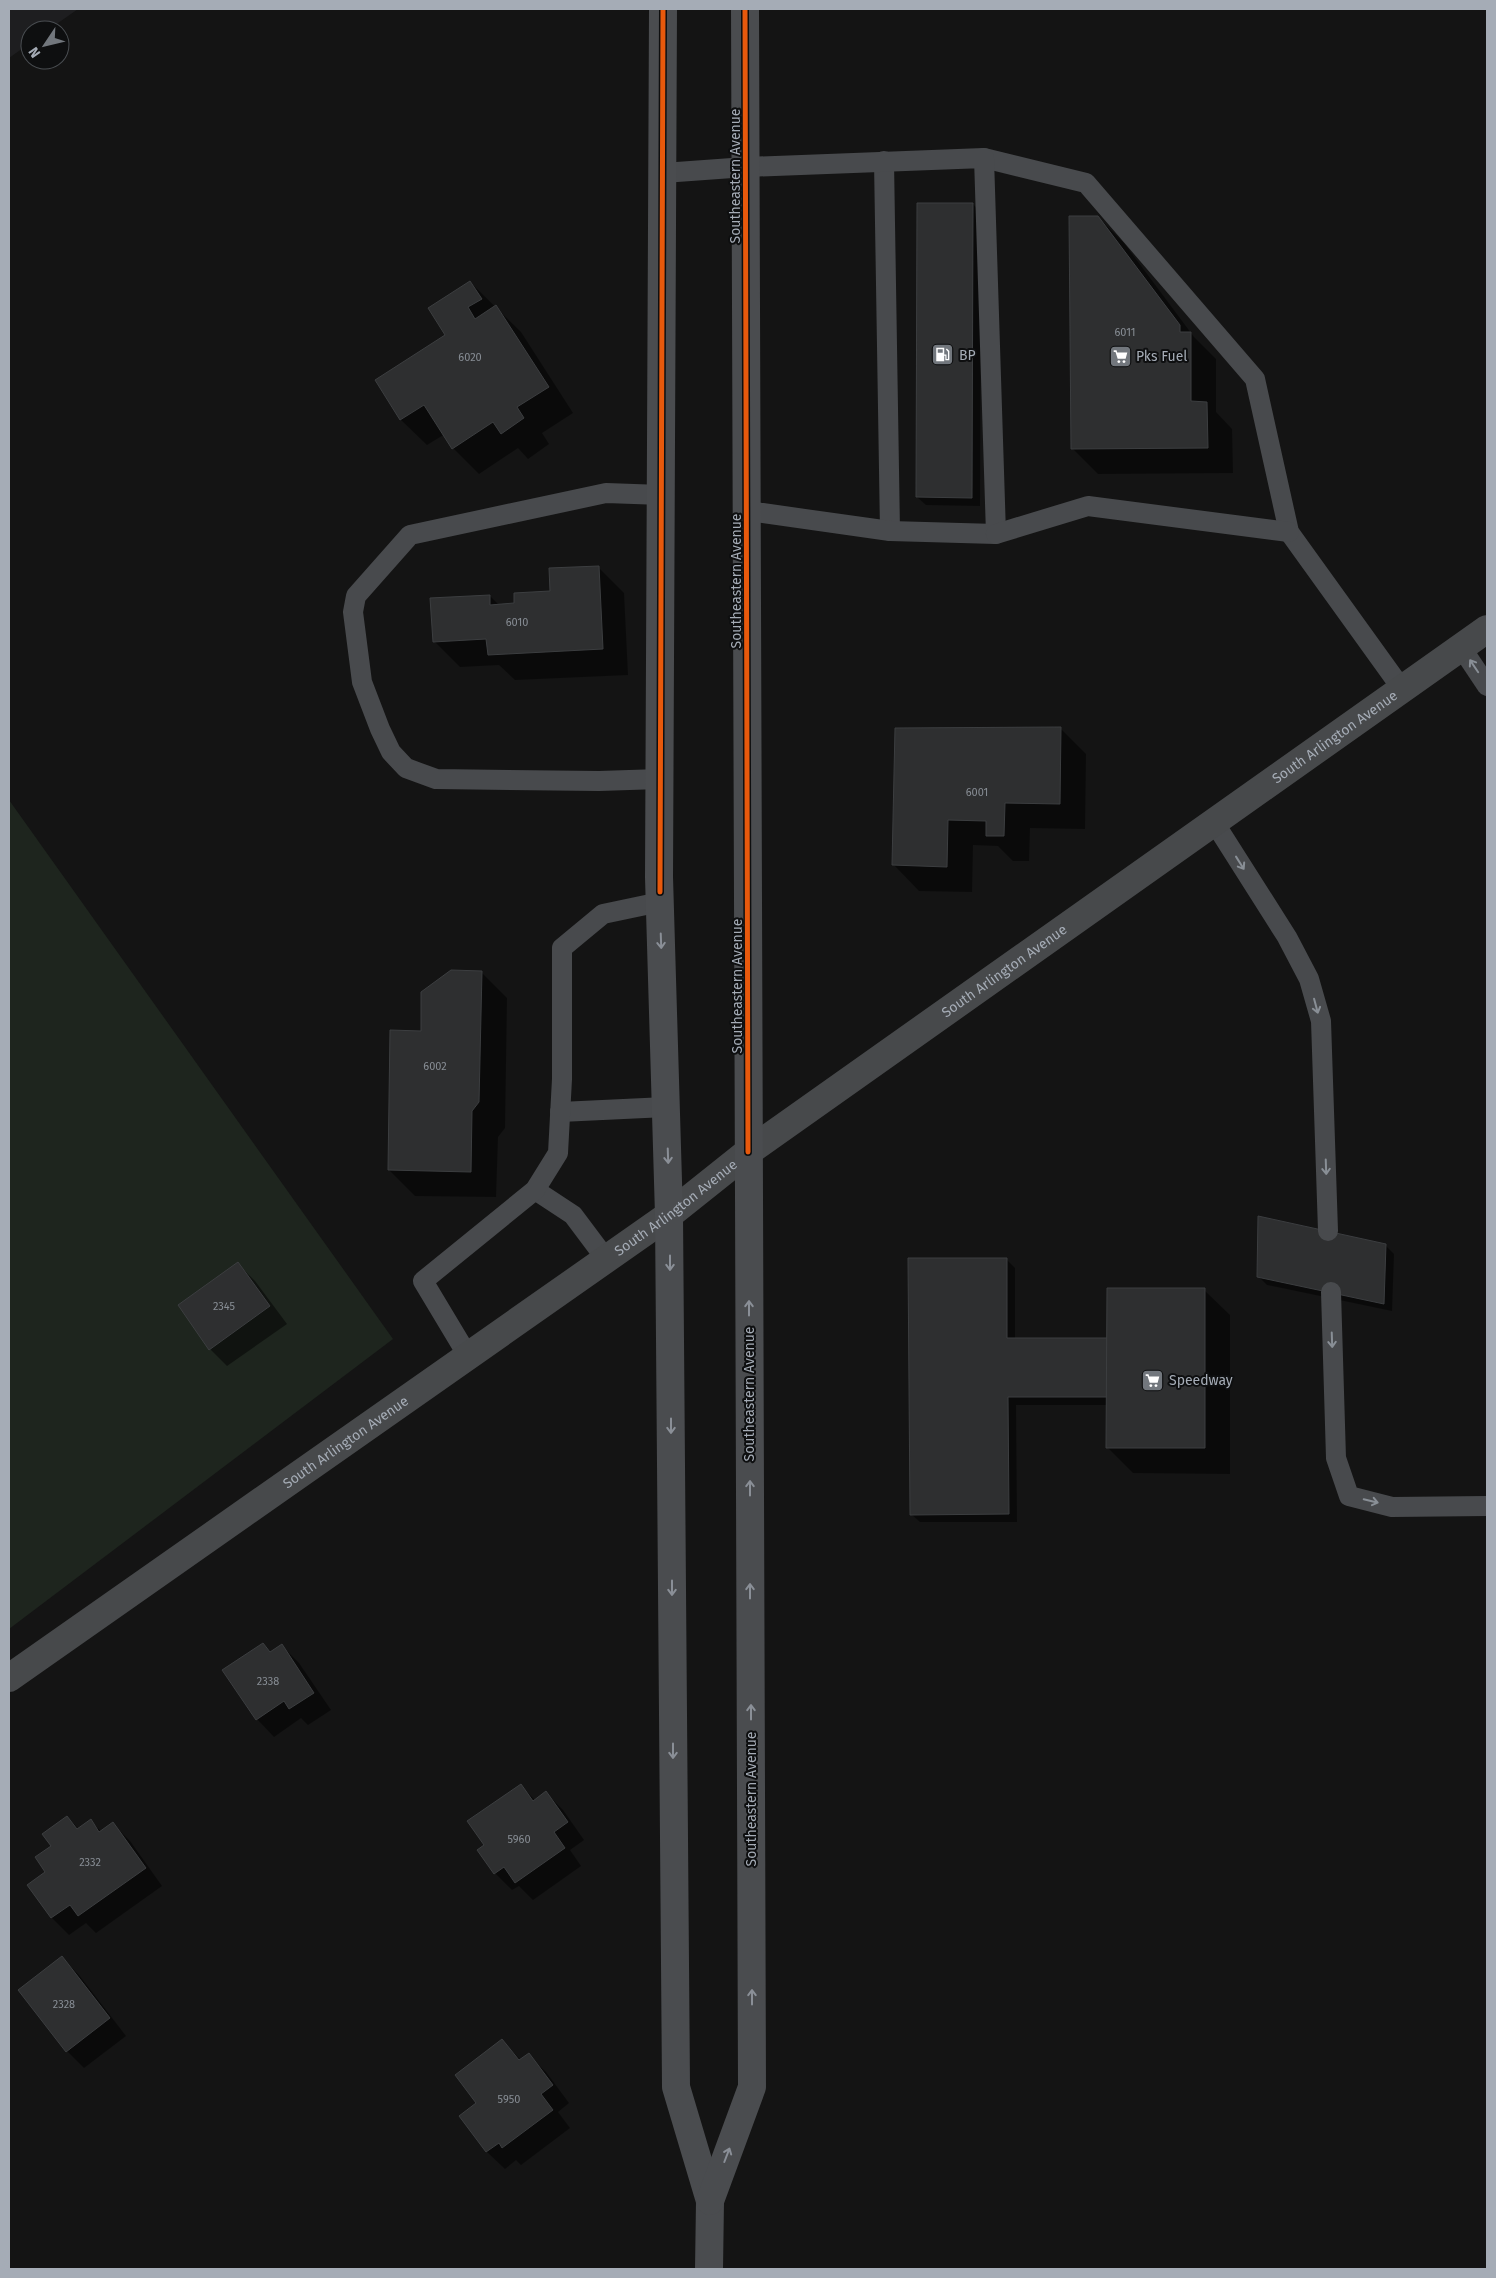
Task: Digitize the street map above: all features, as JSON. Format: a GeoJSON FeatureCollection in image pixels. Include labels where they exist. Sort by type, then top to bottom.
{"type":"FeatureCollection","features":[{"type":"Feature","properties":{"kind":"main road","name":"Southeastern Avenue"},"geometry":{"type":"LineString","coordinates":[[663,9],[660,902],[669,1215],[676,2087],[710,2201],[709,2269]]}},
{"type":"Feature","properties":{"kind":"main road","name":"Southeastern Avenue"},"geometry":{"type":"LineString","coordinates":[[710,2201],[752,2087],[745,9]]}},
{"type":"Feature","properties":{"kind":"main road","name":"South Arlington Avenue"},"geometry":{"type":"LineString","coordinates":[[9,1678],[669,1215],[748,1152],[1487,629]]}},
{"type":"Feature","properties":{"kind":"lane"},"geometry":{"type":"LineString","coordinates":[[662,173],[746,167],[984,158],[1086,183],[1255,379],[1289,532],[1402,689]]}},
{"type":"Feature","properties":{"kind":"lane"},"geometry":{"type":"LineString","coordinates":[[984,158],[996,534]]}},
{"type":"Feature","properties":{"kind":"lane"},"geometry":{"type":"LineString","coordinates":[[884,161],[890,531]]}},
{"type":"Feature","properties":{"kind":"lane"},"geometry":{"type":"LineString","coordinates":[[660,779],[598,781],[497,778],[436,779],[406,768],[391,752],[362,682],[353,612],[356,596],[410,535],[606,493],[662,495]]}},
{"type":"Feature","properties":{"kind":"lane"},"geometry":{"type":"LineString","coordinates":[[748,511],[890,531],[996,534],[1088,506],[1289,532]]}},
{"type":"Feature","properties":{"kind":"lane"},"geometry":{"type":"LineString","coordinates":[[1461,647],[1487,686]]}},
{"type":"Feature","properties":{"kind":"lane"},"geometry":{"type":"LineString","coordinates":[[1214,822],[1287,937],[1309,979],[1321,1021],[1328,1231]]}},
{"type":"Feature","properties":{"kind":"lane"},"geometry":{"type":"LineString","coordinates":[[468,1356],[422,1281],[535,1190],[558,1153],[562,948],[603,914],[660,902]]}},
{"type":"Feature","properties":{"kind":"lane"},"geometry":{"type":"LineString","coordinates":[[560,1112],[666,1107]]}},
{"type":"Feature","properties":{"kind":"lane"},"geometry":{"type":"LineString","coordinates":[[535,1190],[573,1215],[606,1259]]}},
{"type":"Feature","properties":{"kind":"lane"},"geometry":{"type":"LineString","coordinates":[[1331,1292],[1336,1458],[1349,1496],[1392,1507],[1487,1506]]}},
{"type":"Feature","properties":{"kind":"shaded area"},"geometry":{"type":"Polygon","coordinates":[[[9,9],[78,9],[62,20],[20,20],[20,50],[9,58],[9,9]]]}},
{"type":"Feature","properties":{"kind":"shaded area"},"geometry":{"type":"Polygon","coordinates":[[[9,800],[393,1339],[9,1629],[9,800]]]}},
{"type":"Feature","properties":{"kind":"building"},"geometry":{"type":"Polygon","coordinates":[[[917,203],[973,203],[972,498],[916,497],[917,203]]]}},
{"type":"Feature","properties":{"kind":"building"},"geometry":{"type":"Polygon","coordinates":[[[1069,216],[1098,216],[1180,325],[1180,332],[1191,332],[1191,401],[1207,402],[1208,448],[1071,449],[1069,216]]]}},
{"type":"Feature","properties":{"kind":"building"},"geometry":{"type":"Polygon","coordinates":[[[470,281],[482,299],[468,307],[475,319],[496,305],[549,387],[517,407],[524,418],[501,434],[493,422],[452,449],[424,405],[400,420],[375,380],[445,335],[428,308],[470,281]]]}},
{"type":"Feature","properties":{"kind":"building"},"geometry":{"type":"Polygon","coordinates":[[[599,566],[603,649],[488,655],[486,639],[433,642],[430,598],[490,595],[490,605],[514,603],[514,593],[550,591],[549,568],[599,566]]]}},
{"type":"Feature","properties":{"kind":"building"},"geometry":{"type":"Polygon","coordinates":[[[1061,727],[1060,804],[1005,803],[1004,836],[986,836],[986,821],[948,820],[947,867],[892,865],[895,728],[1061,727]]]}},
{"type":"Feature","properties":{"kind":"building"},"geometry":{"type":"Polygon","coordinates":[[[451,970],[482,971],[479,1102],[472,1111],[471,1172],[388,1170],[390,1030],[421,1031],[421,992],[451,970]]]}},
{"type":"Feature","properties":{"kind":"building"},"geometry":{"type":"Polygon","coordinates":[[[1258,1216],[1386,1244],[1384,1304],[1257,1277],[1258,1216]]]}},
{"type":"Feature","properties":{"kind":"building"},"geometry":{"type":"Polygon","coordinates":[[[908,1258],[1007,1258],[1007,1338],[1111,1338],[1112,1397],[1008,1397],[1009,1514],[910,1515],[908,1258]]]}},
{"type":"Feature","properties":{"kind":"building"},"geometry":{"type":"Polygon","coordinates":[[[238,1262],[270,1306],[209,1350],[178,1305],[238,1262]]]}},
{"type":"Feature","properties":{"kind":"building"},"geometry":{"type":"Polygon","coordinates":[[[1107,1288],[1205,1288],[1205,1448],[1106,1448],[1107,1288]]]}},
{"type":"Feature","properties":{"kind":"building"},"geometry":{"type":"Polygon","coordinates":[[[263,1643],[270,1652],[282,1644],[314,1693],[289,1709],[284,1701],[256,1720],[222,1670],[263,1643]]]}},
{"type":"Feature","properties":{"kind":"building"},"geometry":{"type":"Polygon","coordinates":[[[521,1784],[533,1801],[546,1791],[568,1822],[554,1832],[565,1848],[515,1883],[504,1867],[494,1874],[477,1850],[484,1845],[467,1821],[521,1784]]]}},
{"type":"Feature","properties":{"kind":"building"},"geometry":{"type":"Polygon","coordinates":[[[67,1816],[77,1829],[91,1819],[99,1832],[113,1822],[146,1868],[78,1916],[70,1905],[51,1918],[27,1885],[45,1872],[35,1857],[51,1846],[42,1834],[67,1816]]]}},
{"type":"Feature","properties":{"kind":"building"},"geometry":{"type":"Polygon","coordinates":[[[62,1956],[110,2018],[66,2052],[18,1990],[62,1956]]]}},
{"type":"Feature","properties":{"kind":"building"},"geometry":{"type":"Polygon","coordinates":[[[502,2039],[519,2060],[529,2053],[553,2085],[541,2094],[553,2110],[502,2148],[499,2143],[486,2152],[459,2116],[476,2103],[455,2075],[502,2039]]]}},
{"type":"Feature","properties":{"kind":"cycle path"},"geometry":{"type":"LineString","coordinates":[[660,892],[663,9]]}},
{"type":"Feature","properties":{"kind":"cycle path"},"geometry":{"type":"LineString","coordinates":[[745,9],[748,1152]]}},
{"type":"Feature","properties":{"kind":"place","name":"BP"},"geometry":{"type":"Point","coordinates":[943,355]}},
{"type":"Feature","properties":{"kind":"place","name":"Pks Fuel"},"geometry":{"type":"Point","coordinates":[1120,356]}},
{"type":"Feature","properties":{"kind":"place","name":"Speedway"},"geometry":{"type":"Point","coordinates":[1153,1380]}}]}
